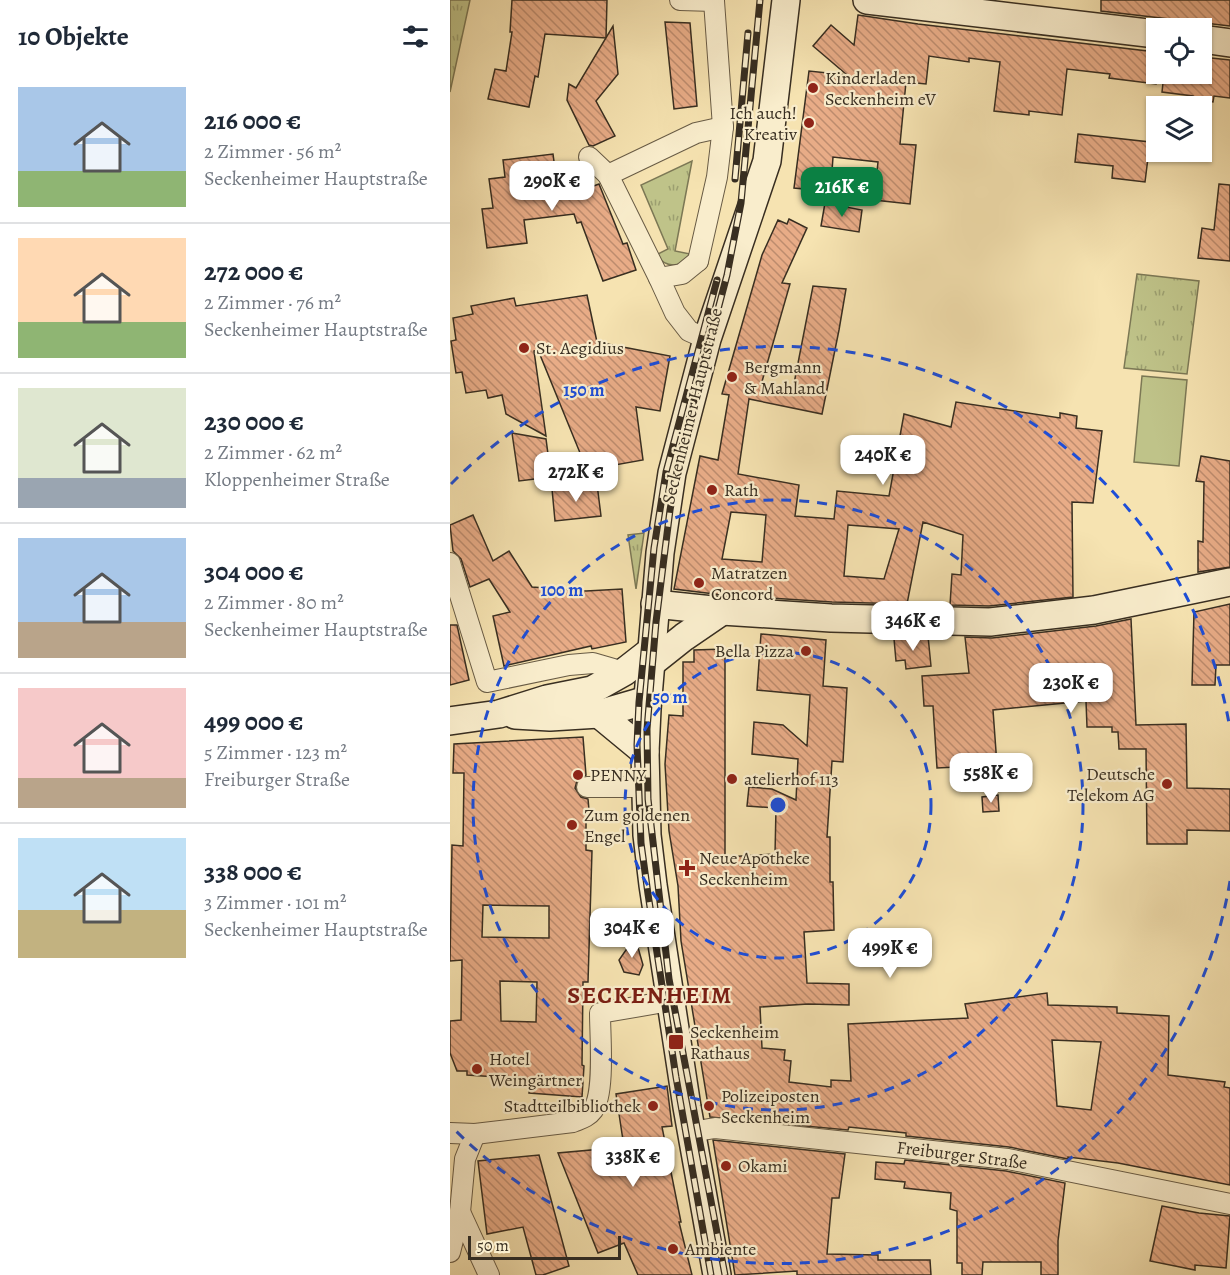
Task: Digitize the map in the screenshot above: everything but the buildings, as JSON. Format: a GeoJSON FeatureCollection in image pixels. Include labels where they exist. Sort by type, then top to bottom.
{"type":"FeatureCollection","features":[{"type":"Feature","properties":{"kind":"main road","name":"Seckenheimer Hauptstraße"},"geometry":{"type":"LineString","coordinates":[[717,1275],[670,1001],[648,844],[645,752],[647,711],[660,554],[672,473],[707,339],[767,161],[786,0]]}},
{"type":"Feature","properties":{"kind":"main road"},"geometry":{"type":"LineString","coordinates":[[867,0],[1146,33]]}},
{"type":"Feature","properties":{"kind":"main road"},"geometry":{"type":"LineString","coordinates":[[1212,40],[1230,43]]}},
{"type":"Feature","properties":{"kind":"main road"},"geometry":{"type":"LineString","coordinates":[[655,604],[831,618],[990,622],[1094,610],[1230,582]]}},
{"type":"Feature","properties":{"kind":"main road"},"geometry":{"type":"LineString","coordinates":[[450,721],[499,714],[550,717],[595,702],[624,672],[684,637],[722,611]]}},
{"type":"Feature","properties":{"kind":"main road"},"geometry":{"type":"LineString","coordinates":[[595,702],[647,711]]}},
{"type":"Feature","properties":{"kind":"main road"},"geometry":{"type":"LineString","coordinates":[[595,702],[645,752]]}},
{"type":"Feature","properties":{"kind":"street"},"geometry":{"type":"LineString","coordinates":[[659,278],[682,274],[698,261],[717,177],[723,127],[714,2],[680,0]]}},
{"type":"Feature","properties":{"kind":"street"},"geometry":{"type":"LineString","coordinates":[[608,175],[696,133],[723,127]]}},
{"type":"Feature","properties":{"kind":"street"},"geometry":{"type":"LineString","coordinates":[[589,157],[608,175],[675,314],[689,331],[707,339]]}},
{"type":"Feature","properties":{"kind":"street"},"geometry":{"type":"LineString","coordinates":[[698,261],[726,277]]}},
{"type":"Feature","properties":{"kind":"street"},"geometry":{"type":"LineString","coordinates":[[450,563],[486,682],[569,665],[593,663],[624,672]]}},
{"type":"Feature","properties":{"kind":"street"},"geometry":{"type":"LineString","coordinates":[[569,665],[584,676],[595,702]]}},
{"type":"Feature","properties":{"kind":"street"},"geometry":{"type":"LineString","coordinates":[[587,787],[646,787]]}},
{"type":"Feature","properties":{"kind":"street"},"geometry":{"type":"LineString","coordinates":[[450,1133],[475,1134],[573,1122],[588,1116],[596,1104],[600,1082],[600,1013],[670,1001]]}},
{"type":"Feature","properties":{"kind":"street","name":"Freiburger Straße"},"geometry":{"type":"LineString","coordinates":[[691,1132],[715,1128],[1008,1159],[1230,1203]]}},
{"type":"Feature","properties":{"kind":"street"},"geometry":{"type":"LineString","coordinates":[[450,1252],[460,1212],[465,1159],[475,1134]]}},
{"type":"Feature","properties":{"kind":"street"},"geometry":{"type":"LineString","coordinates":[[460,1212],[489,1275]]}},
{"type":"Feature","properties":{"kind":"green space"},"geometry":{"type":"Polygon","coordinates":[[[450,0],[470,0],[450,92],[450,0]]]}},
{"type":"Feature","properties":{"kind":"green space"},"geometry":{"type":"Polygon","coordinates":[[[692,161],[675,251],[690,254],[682,262],[673,265],[664,262],[656,255],[668,249],[641,185],[692,161]]]}},
{"type":"Feature","properties":{"kind":"green space"},"geometry":{"type":"Polygon","coordinates":[[[1137,274],[1199,281],[1187,374],[1124,368],[1137,274]]]}},
{"type":"Feature","properties":{"kind":"green space"},"geometry":{"type":"Polygon","coordinates":[[[1142,376],[1187,380],[1179,466],[1134,462],[1142,376]]]}},
{"type":"Feature","properties":{"kind":"green space"},"geometry":{"type":"Polygon","coordinates":[[[644,533],[636,589],[628,535],[644,533]]]}},
{"type":"Feature","properties":{"kind":"railway"},"geometry":{"type":"LineString","coordinates":[[725,1275],[669,979],[648,799],[647,729],[656,622],[670,510],[682,446],[727,275],[741,203],[760,0]]}},
{"type":"Feature","properties":{"kind":"railway"},"geometry":{"type":"LineString","coordinates":[[735,179],[748,33]]}},
{"type":"Feature","properties":{"kind":"railway"},"geometry":{"type":"LineString","coordinates":[[711,1275],[676,1077],[648,894],[641,843],[637,745],[654,548],[666,472],[717,280]]}},
{"type":"Feature","properties":{"kind":"place","name":"Kinderladen Seckenheim eV"},"geometry":{"type":"Point","coordinates":[813,88]}},
{"type":"Feature","properties":{"kind":"place","name":"Ich auch! Kreativ"},"geometry":{"type":"Point","coordinates":[809,123]}},
{"type":"Feature","properties":{"kind":"place","name":"St. Aegidius"},"geometry":{"type":"Point","coordinates":[524,348]}},
{"type":"Feature","properties":{"kind":"place","name":"Bergmann & Mahland"},"geometry":{"type":"Point","coordinates":[732,377]}},
{"type":"Feature","properties":{"kind":"place","name":"Rath"},"geometry":{"type":"Point","coordinates":[712,490]}},
{"type":"Feature","properties":{"kind":"place","name":"Matratzen Concord"},"geometry":{"type":"Point","coordinates":[699,583]}},
{"type":"Feature","properties":{"kind":"place","name":"Bella Pizza"},"geometry":{"type":"Point","coordinates":[806,651]}},
{"type":"Feature","properties":{"kind":"place","name":"PENNY"},"geometry":{"type":"Point","coordinates":[578,775]}},
{"type":"Feature","properties":{"kind":"place","name":"atelierhof 113"},"geometry":{"type":"Point","coordinates":[732,779]}},
{"type":"Feature","properties":{"kind":"place","name":"Deutsche Telekom AG"},"geometry":{"type":"Point","coordinates":[1167,784]}},
{"type":"Feature","properties":{"kind":"place","name":"Zum goldenen Engel"},"geometry":{"type":"Point","coordinates":[572,825]}},
{"type":"Feature","properties":{"kind":"place","name":"Neue Apotheke Seckenheim"},"geometry":{"type":"Point","coordinates":[687,868]}},
{"type":"Feature","properties":{"kind":"place","name":"Seckenheim Rathaus"},"geometry":{"type":"Point","coordinates":[676,1042]}},
{"type":"Feature","properties":{"kind":"place","name":"Hotel Weingärtner"},"geometry":{"type":"Point","coordinates":[477,1069]}},
{"type":"Feature","properties":{"kind":"place","name":"Stadtteilbibliothek"},"geometry":{"type":"Point","coordinates":[653,1106]}},
{"type":"Feature","properties":{"kind":"place","name":"Polizeiposten Seckenheim"},"geometry":{"type":"Point","coordinates":[709,1106]}},
{"type":"Feature","properties":{"kind":"place","name":"Okami"},"geometry":{"type":"Point","coordinates":[726,1166]}},
{"type":"Feature","properties":{"kind":"place","name":"Ambiente"},"geometry":{"type":"Point","coordinates":[673,1249]}},
{"type":"Feature","properties":{"kind":"district","name":"SECKENHEIM"},"geometry":{"type":"Point","coordinates":[650,995]}}]}
